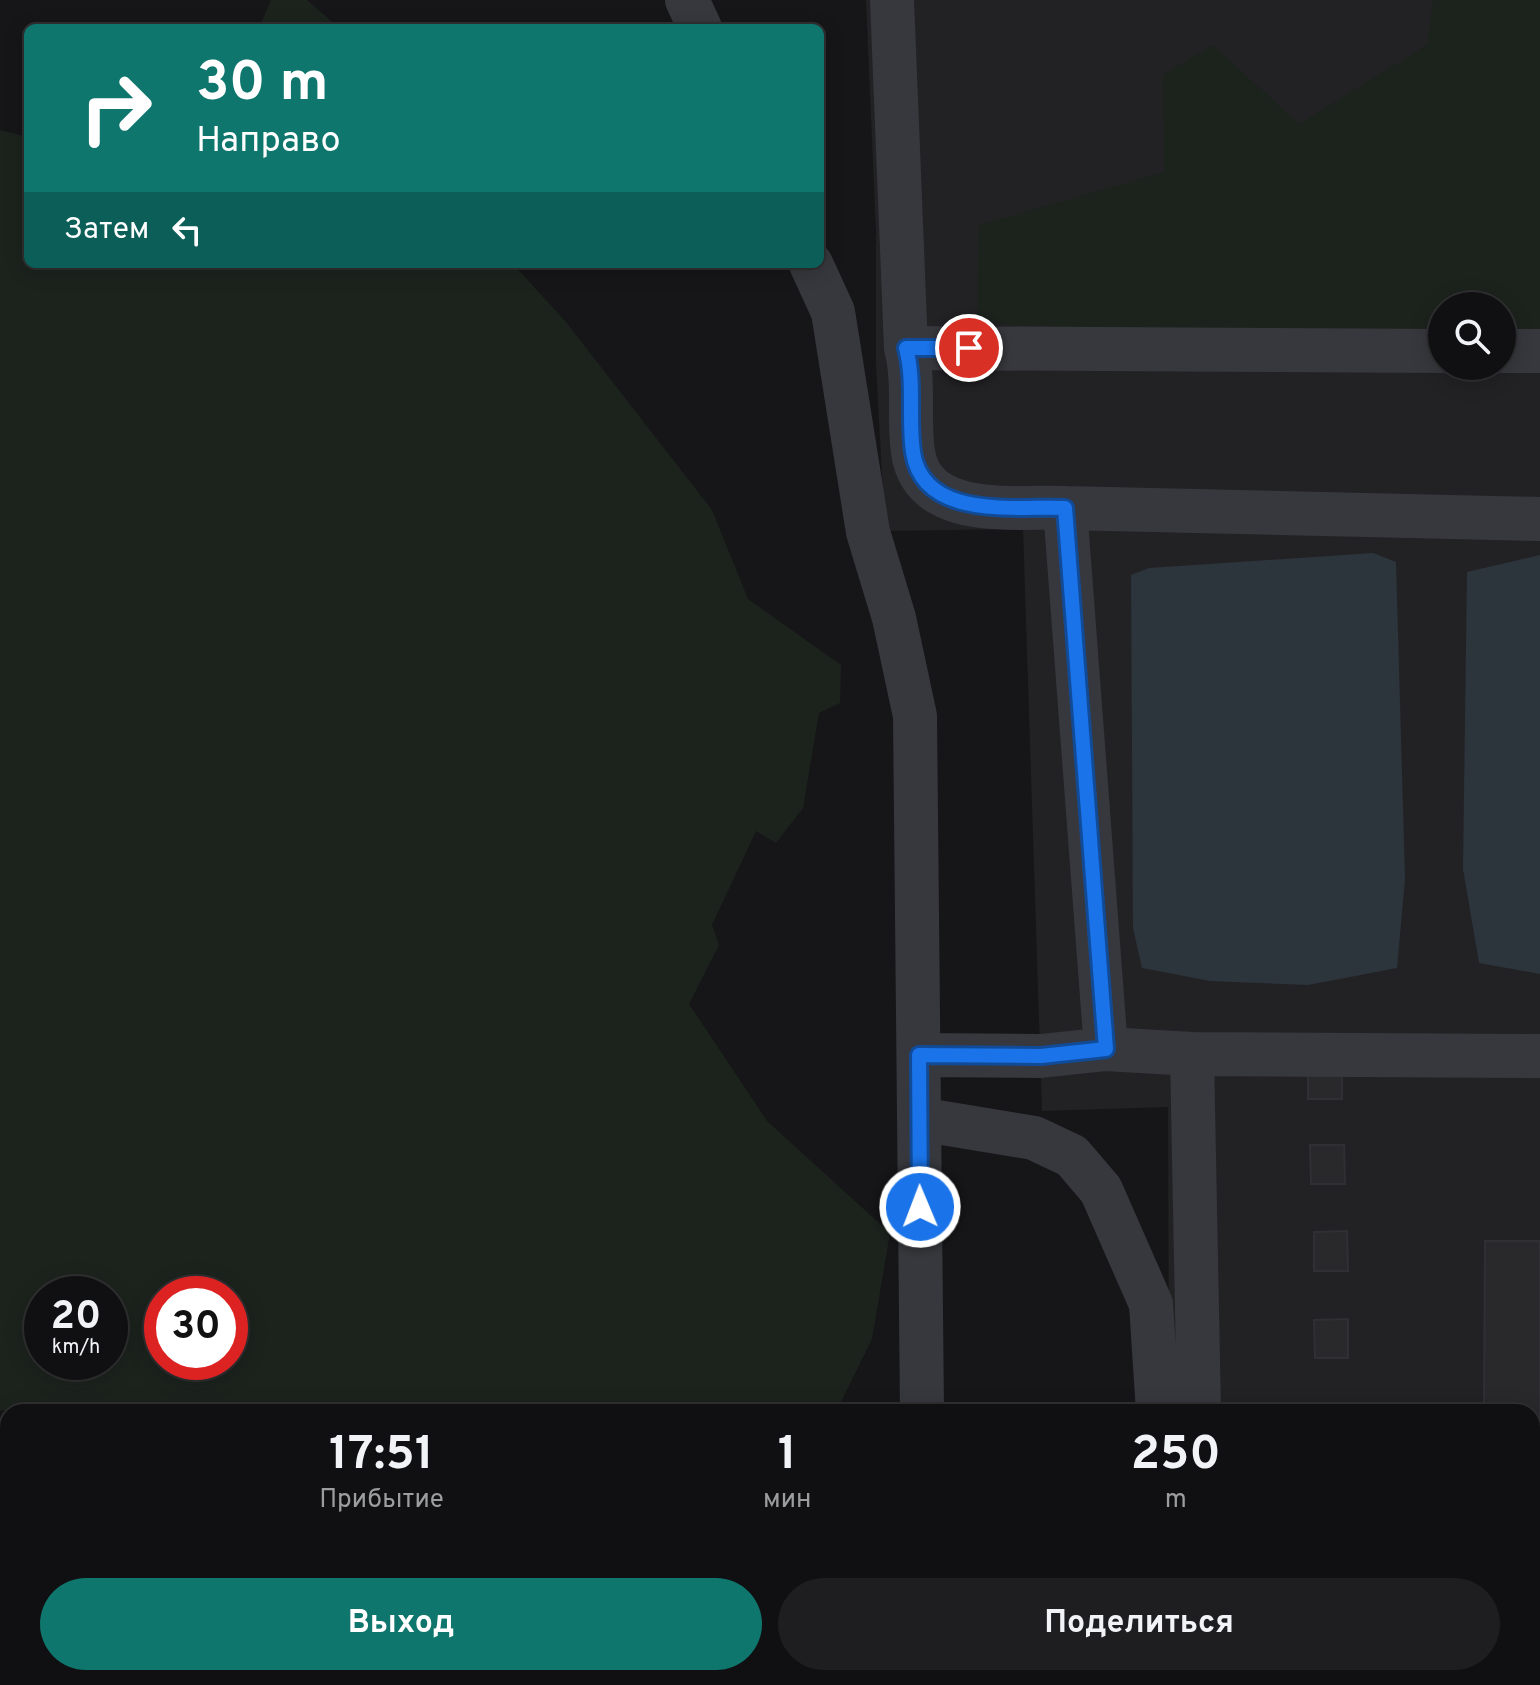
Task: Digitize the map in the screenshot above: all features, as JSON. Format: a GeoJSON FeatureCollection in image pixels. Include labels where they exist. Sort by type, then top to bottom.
{"type":"FeatureCollection","features":[{"type":"Feature","properties":{"kind":"street"},"geometry":{"type":"LineString","coordinates":[[687,0],[698,24]]}},
{"type":"Feature","properties":{"kind":"street"},"geometry":{"type":"LineString","coordinates":[[892,0],[913,453],[921,478],[935,493],[960,503],[1065,508],[1540,519]]}},
{"type":"Feature","properties":{"kind":"street"},"geometry":{"type":"LineString","coordinates":[[813,268],[833,312],[868,532],[894,618],[915,716],[922,1404]]}},
{"type":"Feature","properties":{"kind":"street"},"geometry":{"type":"LineString","coordinates":[[906,348],[1428,351]]}},
{"type":"Feature","properties":{"kind":"street"},"geometry":{"type":"LineString","coordinates":[[1516,351],[1540,351]]}},
{"type":"Feature","properties":{"kind":"street"},"geometry":{"type":"LineString","coordinates":[[1065,508],[1106,1049]]}},
{"type":"Feature","properties":{"kind":"street"},"geometry":{"type":"LineString","coordinates":[[919,1055],[1041,1056],[1106,1049],[1192,1054],[1540,1056]]}},
{"type":"Feature","properties":{"kind":"street"},"geometry":{"type":"LineString","coordinates":[[1192,1054],[1199,1404]]}},
{"type":"Feature","properties":{"kind":"street"},"geometry":{"type":"LineString","coordinates":[[919,1119],[1034,1138],[1072,1156],[1101,1190],[1151,1304],[1157,1404]]}},
{"type":"Feature","properties":{"kind":"shaded area"},"geometry":{"type":"Polygon","coordinates":[[[271,0],[307,0],[334,24],[261,24],[271,0]]]}},
{"type":"Feature","properties":{"kind":"shaded area"},"geometry":{"type":"Polygon","coordinates":[[[866,0],[1540,0],[1540,1404],[1169,1404],[1168,1107],[1042,1111],[1023,529],[885,531],[876,364],[876,233],[866,0]]]}},
{"type":"Feature","properties":{"kind":"shaded area"},"geometry":{"type":"Polygon","coordinates":[[[1433,0],[1540,0],[1540,350],[1516,349],[1516,292],[1428,292],[1428,344],[977,323],[979,225],[1164,172],[1163,75],[1213,45],[1299,124],[1427,45],[1433,0]]]}},
{"type":"Feature","properties":{"kind":"shaded area"},"geometry":{"type":"Polygon","coordinates":[[[0,130],[24,136],[24,268],[517,268],[566,322],[712,510],[748,599],[841,665],[840,703],[819,713],[803,808],[776,843],[756,831],[712,925],[719,945],[689,1004],[767,1121],[890,1233],[872,1339],[840,1404],[0,1404],[0,130]]]}},
{"type":"Feature","properties":{"kind":"shaded area"},"geometry":{"type":"Polygon","coordinates":[[[1373,553],[1396,562],[1405,879],[1397,968],[1308,985],[1210,981],[1142,968],[1133,928],[1131,575],[1149,568],[1373,553]]]}},
{"type":"Feature","properties":{"kind":"shaded area"},"geometry":{"type":"Polygon","coordinates":[[[1540,555],[1540,974],[1479,963],[1463,869],[1467,572],[1540,555]]]}},
{"type":"Feature","properties":{"kind":"building"},"geometry":{"type":"Polygon","coordinates":[[[1342,1059],[1342,1099],[1308,1099],[1308,1060],[1342,1059]]]}},
{"type":"Feature","properties":{"kind":"building"},"geometry":{"type":"Polygon","coordinates":[[[1310,1145],[1344,1145],[1345,1184],[1311,1184],[1310,1145]]]}},
{"type":"Feature","properties":{"kind":"building"},"geometry":{"type":"Polygon","coordinates":[[[1347,1231],[1348,1271],[1314,1271],[1314,1232],[1347,1231]]]}},
{"type":"Feature","properties":{"kind":"building"},"geometry":{"type":"Polygon","coordinates":[[[1485,1241],[1540,1241],[1540,1404],[1484,1404],[1485,1241]]]}},
{"type":"Feature","properties":{"kind":"building"},"geometry":{"type":"Polygon","coordinates":[[[1348,1319],[1348,1358],[1315,1358],[1314,1320],[1348,1319]]]}},
{"type":"Feature","properties":{"kind":"route"},"geometry":{"type":"LineString","coordinates":[[920,1207],[919,1055],[1041,1056],[1106,1049],[1065,508],[960,503],[935,493],[921,478],[913,453],[910,364],[906,348],[969,348]]}}]}
